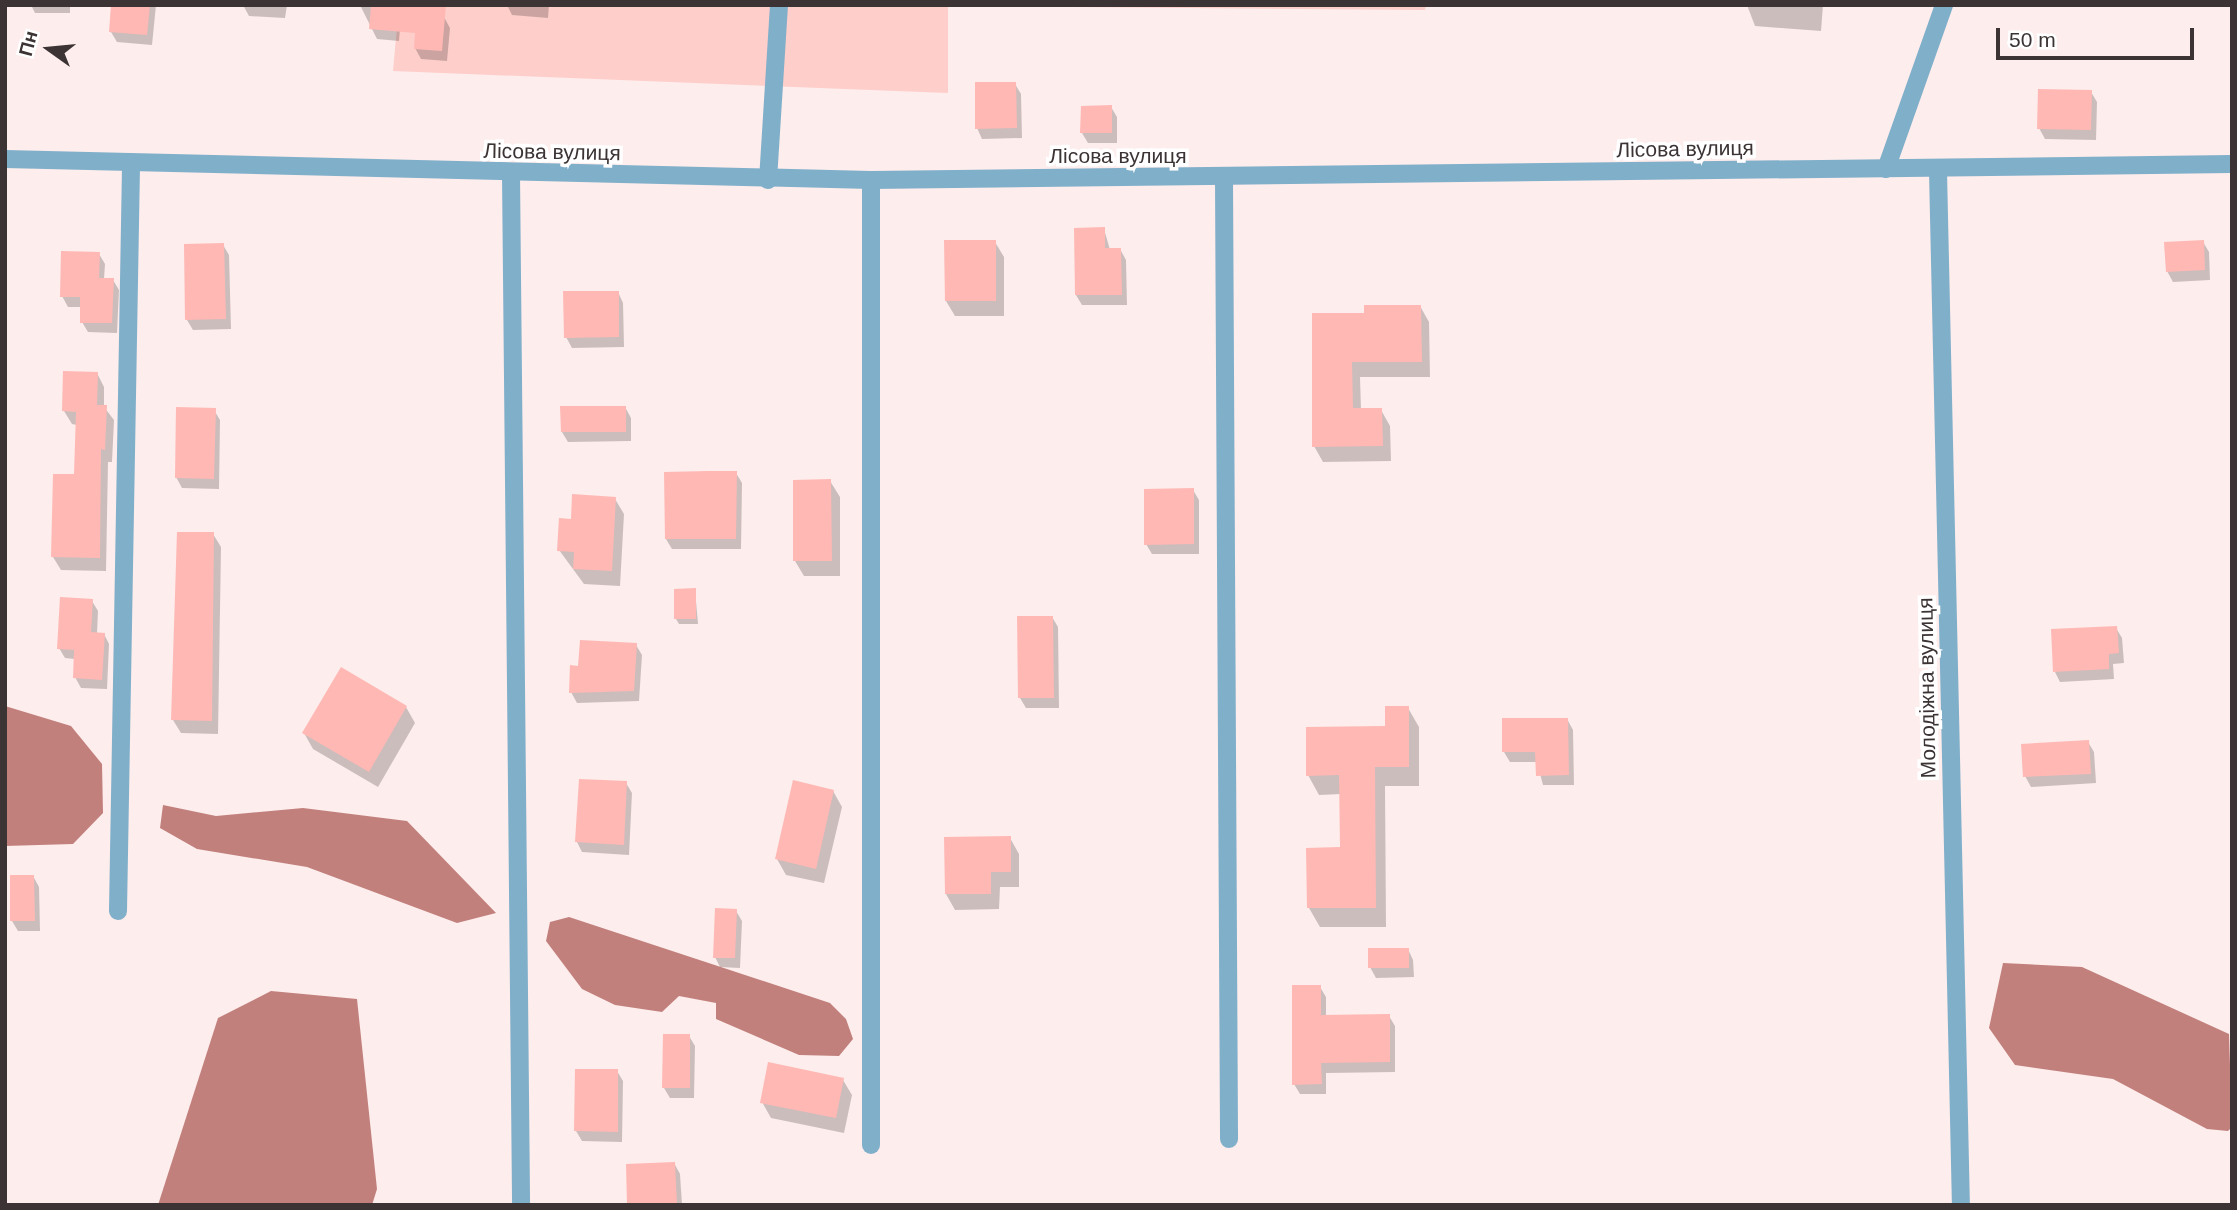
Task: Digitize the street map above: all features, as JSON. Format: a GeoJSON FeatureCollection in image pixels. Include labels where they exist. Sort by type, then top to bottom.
{"type":"FeatureCollection","features":[{"type":"Feature","properties":{"kind":"street"},"geometry":{"type":"LineString","coordinates":[[768,180],[779,5]]}},
{"type":"Feature","properties":{"kind":"street"},"geometry":{"type":"LineString","coordinates":[[1886,169],[1944,5]]}},
{"type":"Feature","properties":{"kind":"street","name":"Лісова вулиця"},"geometry":{"type":"LineString","coordinates":[[5,159],[768,180],[1224,178],[1886,169],[1938,171],[2232,164]]}},
{"type":"Feature","properties":{"kind":"street"},"geometry":{"type":"LineString","coordinates":[[118,911],[131,163]]}},
{"type":"Feature","properties":{"kind":"street","name":"Молодіжна вулиця"},"geometry":{"type":"LineString","coordinates":[[1938,171],[1961,1205]]}},
{"type":"Feature","properties":{"kind":"street"},"geometry":{"type":"LineString","coordinates":[[511,174],[521,1205]]}},
{"type":"Feature","properties":{"kind":"street"},"geometry":{"type":"LineString","coordinates":[[1224,178],[1229,1139]]}},
{"type":"Feature","properties":{"kind":"street"},"geometry":{"type":"LineString","coordinates":[[871,180],[872,1145]]}},
{"type":"Feature","properties":{"kind":"shaded area"},"geometry":{"type":"Polygon","coordinates":[[[399,5],[1426,5],[1425,10],[948,6],[948,93],[393,71],[399,5]]]}},
{"type":"Feature","properties":{"kind":"shaded area"},"geometry":{"type":"Polygon","coordinates":[[[5,706],[71,726],[102,764],[103,813],[73,844],[5,846],[5,706]]]}},
{"type":"Feature","properties":{"kind":"shaded area"},"geometry":{"type":"Polygon","coordinates":[[[163,805],[216,816],[303,808],[407,821],[496,913],[457,923],[307,867],[197,849],[160,828],[163,805]]]}},
{"type":"Feature","properties":{"kind":"shaded area"},"geometry":{"type":"Polygon","coordinates":[[[569,917],[830,1003],[846,1019],[853,1039],[839,1056],[799,1055],[716,1019],[716,1003],[679,996],[662,1012],[615,1005],[582,989],[546,941],[550,922],[569,917]]]}},
{"type":"Feature","properties":{"kind":"shaded area"},"geometry":{"type":"Polygon","coordinates":[[[2003,963],[2082,967],[2229,1034],[2232,1127],[2228,1131],[2207,1129],[2113,1079],[2015,1065],[1989,1028],[2003,963]]]}},
{"type":"Feature","properties":{"kind":"shaded area"},"geometry":{"type":"Polygon","coordinates":[[[271,991],[357,999],[377,1189],[372,1205],[158,1205],[218,1018],[271,991]]]}},
{"type":"Feature","properties":{"kind":"building"},"geometry":{"type":"Polygon","coordinates":[[[111,5],[150,5],[147,35],[109,32],[111,5]]]}},
{"type":"Feature","properties":{"kind":"building"},"geometry":{"type":"Polygon","coordinates":[[[371,5],[446,5],[442,51],[414,49],[415,33],[369,29],[371,5]]]}},
{"type":"Feature","properties":{"kind":"building"},"geometry":{"type":"Polygon","coordinates":[[[975,82],[1016,82],[1017,128],[975,129],[975,82]]]}},
{"type":"Feature","properties":{"kind":"building"},"geometry":{"type":"Polygon","coordinates":[[[2038,89],[2092,90],[2091,130],[2037,129],[2038,89]]]}},
{"type":"Feature","properties":{"kind":"building"},"geometry":{"type":"Polygon","coordinates":[[[1112,105],[1112,133],[1080,133],[1081,106],[1112,105]]]}},
{"type":"Feature","properties":{"kind":"building"},"geometry":{"type":"Polygon","coordinates":[[[1105,227],[1105,248],[1121,248],[1122,295],[1075,295],[1074,228],[1105,227]]]}},
{"type":"Feature","properties":{"kind":"building"},"geometry":{"type":"Polygon","coordinates":[[[944,240],[996,240],[996,301],[945,301],[944,240]]]}},
{"type":"Feature","properties":{"kind":"building"},"geometry":{"type":"Polygon","coordinates":[[[2204,240],[2205,270],[2166,272],[2164,242],[2204,240]]]}},
{"type":"Feature","properties":{"kind":"building"},"geometry":{"type":"Polygon","coordinates":[[[224,243],[226,319],[185,320],[184,244],[224,243]]]}},
{"type":"Feature","properties":{"kind":"building"},"geometry":{"type":"Polygon","coordinates":[[[61,251],[100,252],[99,278],[114,278],[112,323],[80,323],[80,297],[60,297],[61,251]]]}},
{"type":"Feature","properties":{"kind":"building"},"geometry":{"type":"Polygon","coordinates":[[[563,291],[619,291],[619,337],[564,338],[563,291]]]}},
{"type":"Feature","properties":{"kind":"building"},"geometry":{"type":"Polygon","coordinates":[[[1364,305],[1421,305],[1422,362],[1352,362],[1353,408],[1382,408],[1383,446],[1312,447],[1312,313],[1364,313],[1364,305]]]}},
{"type":"Feature","properties":{"kind":"building"},"geometry":{"type":"Polygon","coordinates":[[[63,371],[98,372],[97,405],[107,405],[105,450],[101,449],[100,558],[51,557],[53,474],[74,474],[76,412],[62,411],[63,371]]]}},
{"type":"Feature","properties":{"kind":"building"},"geometry":{"type":"Polygon","coordinates":[[[560,406],[626,406],[626,432],[561,432],[560,406]]]}},
{"type":"Feature","properties":{"kind":"building"},"geometry":{"type":"Polygon","coordinates":[[[176,407],[216,408],[214,479],[175,478],[176,407]]]}},
{"type":"Feature","properties":{"kind":"building"},"geometry":{"type":"Polygon","coordinates":[[[737,471],[736,539],[665,539],[664,472],[737,471]]]}},
{"type":"Feature","properties":{"kind":"building"},"geometry":{"type":"Polygon","coordinates":[[[831,479],[832,561],[793,561],[793,480],[831,479]]]}},
{"type":"Feature","properties":{"kind":"building"},"geometry":{"type":"Polygon","coordinates":[[[1194,488],[1194,544],[1144,545],[1144,489],[1194,488]]]}},
{"type":"Feature","properties":{"kind":"building"},"geometry":{"type":"Polygon","coordinates":[[[572,494],[616,497],[612,571],[573,569],[574,552],[557,551],[559,518],[571,519],[572,494]]]}},
{"type":"Feature","properties":{"kind":"building"},"geometry":{"type":"Polygon","coordinates":[[[177,532],[214,532],[212,721],[171,720],[177,532]]]}},
{"type":"Feature","properties":{"kind":"building"},"geometry":{"type":"Polygon","coordinates":[[[696,588],[696,619],[674,619],[674,589],[696,588]]]}},
{"type":"Feature","properties":{"kind":"building"},"geometry":{"type":"Polygon","coordinates":[[[60,597],[93,599],[91,632],[105,633],[102,680],[73,678],[74,650],[57,649],[60,597]]]}},
{"type":"Feature","properties":{"kind":"building"},"geometry":{"type":"Polygon","coordinates":[[[1017,616],[1053,616],[1054,698],[1018,698],[1017,616]]]}},
{"type":"Feature","properties":{"kind":"building"},"geometry":{"type":"Polygon","coordinates":[[[2117,626],[2119,653],[2109,654],[2109,669],[2053,672],[2051,629],[2117,626]]]}},
{"type":"Feature","properties":{"kind":"building"},"geometry":{"type":"Polygon","coordinates":[[[580,640],[637,643],[634,691],[569,693],[570,665],[578,666],[580,640]]]}},
{"type":"Feature","properties":{"kind":"building"},"geometry":{"type":"Polygon","coordinates":[[[341,667],[407,706],[369,772],[302,733],[341,667]]]}},
{"type":"Feature","properties":{"kind":"building"},"geometry":{"type":"Polygon","coordinates":[[[1385,706],[1409,706],[1409,767],[1375,767],[1376,908],[1307,908],[1306,848],[1340,847],[1339,775],[1306,776],[1306,727],[1385,726],[1385,706]]]}},
{"type":"Feature","properties":{"kind":"building"},"geometry":{"type":"Polygon","coordinates":[[[1502,718],[1568,718],[1569,775],[1536,776],[1535,752],[1502,752],[1502,718]]]}},
{"type":"Feature","properties":{"kind":"building"},"geometry":{"type":"Polygon","coordinates":[[[2089,740],[2091,774],[2023,777],[2021,744],[2089,740]]]}},
{"type":"Feature","properties":{"kind":"building"},"geometry":{"type":"Polygon","coordinates":[[[579,779],[627,781],[624,845],[575,842],[579,779]]]}},
{"type":"Feature","properties":{"kind":"building"},"geometry":{"type":"Polygon","coordinates":[[[793,780],[834,790],[816,869],[775,859],[793,780]]]}},
{"type":"Feature","properties":{"kind":"building"},"geometry":{"type":"Polygon","coordinates":[[[1011,836],[1011,872],[991,872],[991,894],[945,894],[944,837],[1011,836]]]}},
{"type":"Feature","properties":{"kind":"building"},"geometry":{"type":"Polygon","coordinates":[[[10,875],[34,875],[35,921],[10,921],[10,875]]]}},
{"type":"Feature","properties":{"kind":"building"},"geometry":{"type":"Polygon","coordinates":[[[715,908],[737,909],[735,958],[713,958],[715,908]]]}},
{"type":"Feature","properties":{"kind":"building"},"geometry":{"type":"Polygon","coordinates":[[[1368,948],[1409,948],[1409,968],[1368,968],[1368,948]]]}},
{"type":"Feature","properties":{"kind":"building"},"geometry":{"type":"Polygon","coordinates":[[[1292,985],[1321,985],[1321,1015],[1390,1014],[1390,1062],[1321,1063],[1322,1084],[1292,1085],[1292,985]]]}},
{"type":"Feature","properties":{"kind":"building"},"geometry":{"type":"Polygon","coordinates":[[[663,1034],[690,1034],[690,1088],[662,1088],[663,1034]]]}},
{"type":"Feature","properties":{"kind":"building"},"geometry":{"type":"Polygon","coordinates":[[[768,1062],[844,1078],[836,1118],[760,1103],[768,1062]]]}},
{"type":"Feature","properties":{"kind":"building"},"geometry":{"type":"Polygon","coordinates":[[[575,1069],[618,1069],[618,1132],[574,1131],[575,1069]]]}},
{"type":"Feature","properties":{"kind":"building"},"geometry":{"type":"Polygon","coordinates":[[[675,1162],[677,1205],[627,1205],[626,1164],[675,1162]]]}}]}
